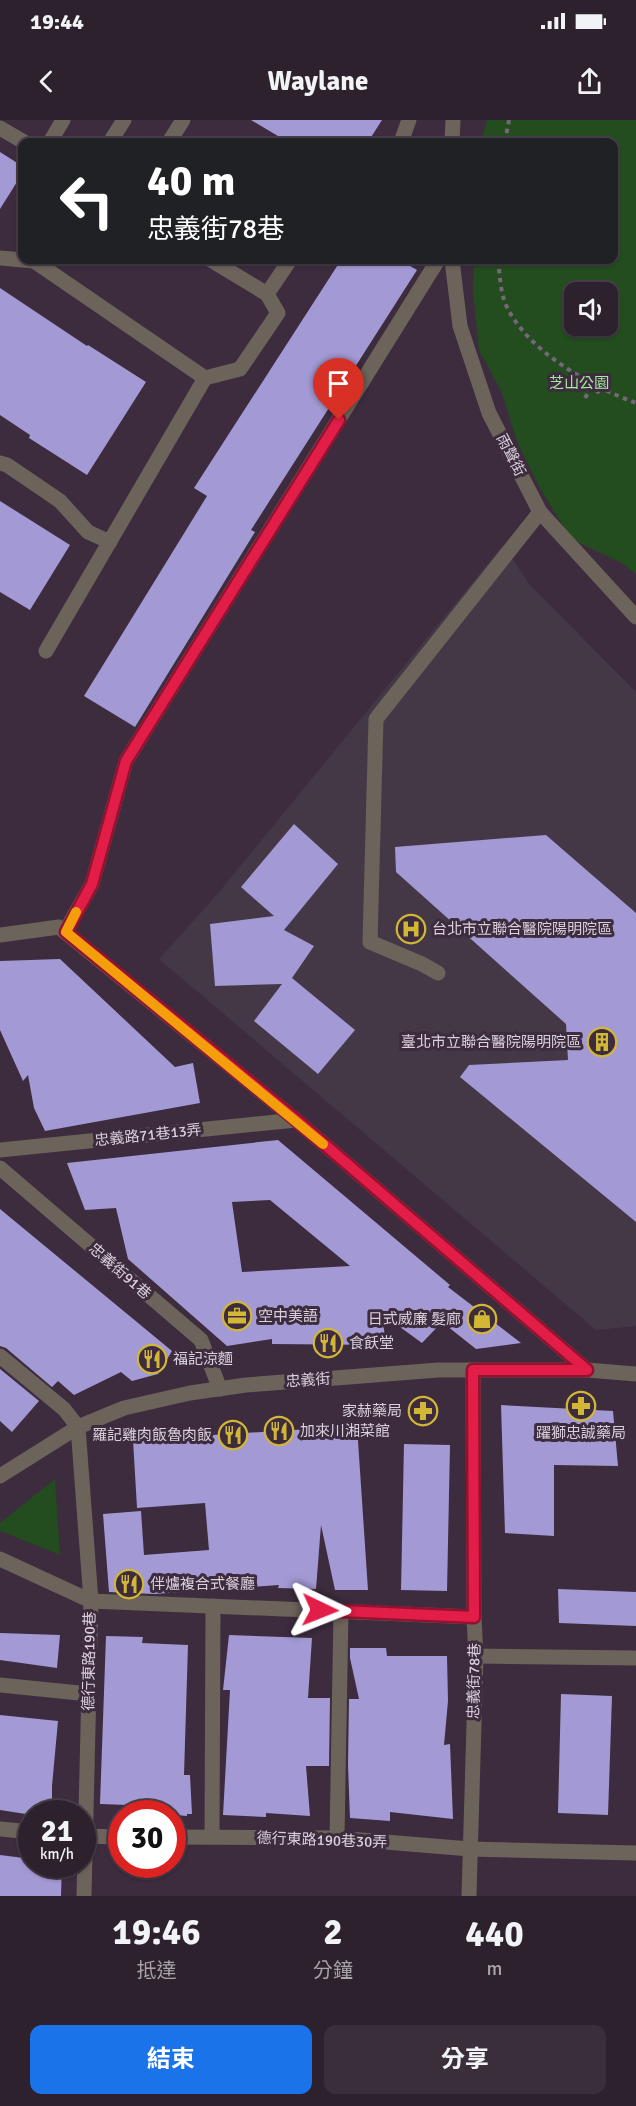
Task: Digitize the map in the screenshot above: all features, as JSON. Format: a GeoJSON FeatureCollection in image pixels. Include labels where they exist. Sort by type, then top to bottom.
{"type":"FeatureCollection","features":[{"type":"Feature","properties":{"kind":"street"},"geometry":{"type":"LineString","coordinates":[[52,138],[63,120]]}},
{"type":"Feature","properties":{"kind":"street"},"geometry":{"type":"LineString","coordinates":[[113,138],[124,120]]}},
{"type":"Feature","properties":{"kind":"street"},"geometry":{"type":"LineString","coordinates":[[172,138],[183,120]]}},
{"type":"Feature","properties":{"kind":"street"},"geometry":{"type":"LineString","coordinates":[[402,138],[409,120]]}},
{"type":"Feature","properties":{"kind":"street"},"geometry":{"type":"LineString","coordinates":[[452,138],[453,120]]}},
{"type":"Feature","properties":{"kind":"street"},"geometry":{"type":"LineString","coordinates":[[0,128],[18,138]]}},
{"type":"Feature","properties":{"kind":"street"},"geometry":{"type":"LineString","coordinates":[[0,258],[18,259]]}},
{"type":"Feature","properties":{"kind":"street"},"geometry":{"type":"LineString","coordinates":[[41,264],[205,378]]}},
{"type":"Feature","properties":{"kind":"street"},"geometry":{"type":"LineString","coordinates":[[46,651],[205,378],[240,369],[278,313],[267,294],[218,264]]}},
{"type":"Feature","properties":{"kind":"street"},"geometry":{"type":"LineString","coordinates":[[267,294],[287,264]]}},
{"type":"Feature","properties":{"kind":"street"},"geometry":{"type":"LineString","coordinates":[[66,932],[92,884],[126,761],[436,264]]}},
{"type":"Feature","properties":{"kind":"street","name":"雨聲街"},"geometry":{"type":"LineString","coordinates":[[452,264],[460,326],[489,413],[540,512],[636,617]]}},
{"type":"Feature","properties":{"kind":"street"},"geometry":{"type":"LineString","coordinates":[[0,463],[7,465],[60,501],[88,532],[110,542]]}},
{"type":"Feature","properties":{"kind":"street"},"geometry":{"type":"LineString","coordinates":[[438,973],[370,942],[376,719],[540,512]]}},
{"type":"Feature","properties":{"kind":"street"},"geometry":{"type":"LineString","coordinates":[[0,936],[59,927],[66,932],[296,1120],[587,1370]]}},
{"type":"Feature","properties":{"kind":"street","name":"忠義路71巷13弄"},"geometry":{"type":"LineString","coordinates":[[0,1150],[296,1120]]}},
{"type":"Feature","properties":{"kind":"street","name":"忠義街91巷"},"geometry":{"type":"LineString","coordinates":[[0,1168],[201,1341],[220,1389]]}},
{"type":"Feature","properties":{"kind":"street"},"geometry":{"type":"LineString","coordinates":[[0,1356],[64,1409],[78,1427]]}},
{"type":"Feature","properties":{"kind":"street","name":"忠義街"},"geometry":{"type":"LineString","coordinates":[[0,1476],[78,1427],[124,1408],[190,1393],[246,1385],[438,1370],[587,1370],[636,1374]]}},
{"type":"Feature","properties":{"kind":"street","name":"忠義街78巷"},"geometry":{"type":"LineString","coordinates":[[469,1896],[476,1656],[473,1370]]}},
{"type":"Feature","properties":{"kind":"street","name":"德行東路190巷"},"geometry":{"type":"LineString","coordinates":[[78,1427],[91,1601],[85,1800]]}},
{"type":"Feature","properties":{"kind":"street"},"geometry":{"type":"LineString","coordinates":[[0,1559],[91,1601],[474,1617]]}},
{"type":"Feature","properties":{"kind":"street"},"geometry":{"type":"LineString","coordinates":[[212,1838],[213,1606]]}},
{"type":"Feature","properties":{"kind":"street"},"geometry":{"type":"LineString","coordinates":[[337,1838],[341,1611]]}},
{"type":"Feature","properties":{"kind":"street"},"geometry":{"type":"LineString","coordinates":[[476,1656],[636,1658]]}},
{"type":"Feature","properties":{"kind":"street"},"geometry":{"type":"LineString","coordinates":[[0,1685],[89,1694]]}},
{"type":"Feature","properties":{"kind":"street"},"geometry":{"type":"LineString","coordinates":[[0,1829],[18,1831]]}},
{"type":"Feature","properties":{"kind":"street","name":"德行東路190巷30弄"},"geometry":{"type":"LineString","coordinates":[[186,1837],[337,1838],[470,1849],[636,1853]]}},
{"type":"Feature","properties":{"kind":"street","name":"德行東路190巷"},"geometry":{"type":"LineString","coordinates":[[84,1878],[84,1896]]}},
{"type":"Feature","properties":{"kind":"path"},"geometry":{"type":"LineString","coordinates":[[506,138],[509,120]]}},
{"type":"Feature","properties":{"kind":"path"},"geometry":{"type":"LineString","coordinates":[[498,264],[506,303],[525,334],[540,349],[566,368],[634,402]]}},
{"type":"Feature","properties":{"kind":"path"},"geometry":{"type":"LineString","coordinates":[[585,398],[591,388],[598,392],[601,386]]}},
{"type":"Feature","properties":{"kind":"shaded area","name":"台北市立聯合醫院陽明院區"},"geometry":{"type":"Polygon","coordinates":[[[503,545],[530,585],[636,692],[636,1326],[596,1330],[159,959],[214,898],[503,545]]]}},
{"type":"Feature","properties":{"kind":"green space","name":"芝山公園"},"geometry":{"type":"Polygon","coordinates":[[[487,120],[636,120],[636,574],[622,563],[571,539],[540,488],[517,442],[502,393],[479,350],[473,292],[474,264],[618,264],[618,138],[482,138],[487,120]]]}},
{"type":"Feature","properties":{"kind":"green space"},"geometry":{"type":"Polygon","coordinates":[[[55,1479],[60,1555],[0,1531],[0,1523],[55,1479]]]}},
{"type":"Feature","properties":{"kind":"building"},"geometry":{"type":"Polygon","coordinates":[[[251,120],[382,120],[371,138],[281,138],[251,120]]]}},
{"type":"Feature","properties":{"kind":"building"},"geometry":{"type":"Polygon","coordinates":[[[0,152],[18,163],[18,180],[0,209],[0,152]]]}},
{"type":"Feature","properties":{"kind":"building"},"geometry":{"type":"Polygon","coordinates":[[[338,264],[407,264],[417,270],[251,530],[255,532],[135,727],[84,696],[207,496],[194,488],[338,264]]]}},
{"type":"Feature","properties":{"kind":"building"},"geometry":{"type":"Polygon","coordinates":[[[0,288],[146,382],[87,475],[29,438],[30,435],[0,415],[0,288]]]}},
{"type":"Feature","properties":{"kind":"building"},"geometry":{"type":"Polygon","coordinates":[[[0,501],[70,545],[30,610],[0,592],[0,501]]]}},
{"type":"Feature","properties":{"kind":"building"},"geometry":{"type":"Polygon","coordinates":[[[294,824],[338,864],[284,930],[314,946],[292,978],[355,1030],[318,1074],[254,1021],[282,984],[215,986],[210,924],[274,916],[241,887],[294,824]]]}},
{"type":"Feature","properties":{"kind":"building","name":"臺北市立聯合醫院陽明院區"},"geometry":{"type":"Polygon","coordinates":[[[546,835],[636,913],[636,1222],[460,1077],[469,1065],[568,1060],[566,1024],[396,872],[395,847],[546,835]]]}},
{"type":"Feature","properties":{"kind":"building"},"geometry":{"type":"Polygon","coordinates":[[[60,959],[175,1067],[193,1063],[200,1103],[45,1131],[34,1108],[28,1075],[23,1081],[0,1030],[0,961],[60,959]]]}},
{"type":"Feature","properties":{"kind":"building"},"geometry":{"type":"Polygon","coordinates":[[[278,1140],[450,1285],[448,1287],[521,1343],[476,1349],[442,1322],[422,1343],[382,1314],[386,1345],[272,1344],[272,1339],[227,1346],[128,1259],[116,1208],[85,1210],[67,1163],[278,1140]],[[270,1200],[232,1202],[242,1272],[350,1266],[270,1200]]]}},
{"type":"Feature","properties":{"kind":"building"},"geometry":{"type":"Polygon","coordinates":[[[0,1209],[172,1351],[158,1374],[132,1381],[121,1372],[74,1395],[58,1381],[52,1387],[6,1348],[0,1346],[0,1209]]]}},
{"type":"Feature","properties":{"kind":"building"},"geometry":{"type":"Polygon","coordinates":[[[0,1369],[39,1401],[12,1432],[0,1421],[0,1369]]]}},
{"type":"Feature","properties":{"kind":"building"},"geometry":{"type":"Polygon","coordinates":[[[501,1405],[613,1411],[618,1466],[554,1465],[554,1536],[505,1533],[501,1405]]]}},
{"type":"Feature","properties":{"kind":"building"},"geometry":{"type":"Polygon","coordinates":[[[357,1426],[368,1590],[335,1590],[321,1525],[316,1589],[278,1588],[279,1585],[154,1594],[109,1592],[103,1514],[141,1511],[144,1555],[209,1550],[205,1503],[137,1508],[133,1440],[357,1426]]]}},
{"type":"Feature","properties":{"kind":"building"},"geometry":{"type":"Polygon","coordinates":[[[404,1444],[450,1445],[447,1591],[401,1590],[404,1444]]]}},
{"type":"Feature","properties":{"kind":"building"},"geometry":{"type":"Polygon","coordinates":[[[558,1589],[636,1592],[636,1626],[559,1623],[558,1589]]]}},
{"type":"Feature","properties":{"kind":"building"},"geometry":{"type":"Polygon","coordinates":[[[0,1633],[60,1635],[57,1668],[0,1660],[0,1633]]]}},
{"type":"Feature","properties":{"kind":"building"},"geometry":{"type":"Polygon","coordinates":[[[229,1635],[312,1638],[308,1698],[330,1698],[329,1766],[306,1766],[310,1816],[266,1813],[266,1817],[223,1815],[230,1690],[223,1690],[229,1635]]]}},
{"type":"Feature","properties":{"kind":"building"},"geometry":{"type":"Polygon","coordinates":[[[106,1636],[143,1637],[142,1643],[188,1645],[184,1775],[190,1775],[192,1814],[186,1816],[186,1800],[108,1800],[108,1804],[100,1804],[106,1636]]]}},
{"type":"Feature","properties":{"kind":"building"},"geometry":{"type":"Polygon","coordinates":[[[350,1648],[386,1648],[387,1656],[447,1656],[448,1701],[444,1745],[450,1744],[453,1819],[390,1812],[390,1821],[350,1818],[349,1699],[359,1699],[350,1648]]]}},
{"type":"Feature","properties":{"kind":"building"},"geometry":{"type":"Polygon","coordinates":[[[561,1694],[612,1696],[608,1815],[558,1813],[561,1694]]]}},
{"type":"Feature","properties":{"kind":"building"},"geometry":{"type":"Polygon","coordinates":[[[0,1715],[58,1721],[52,1800],[18,1800],[18,1813],[0,1810],[0,1715]]]}},
{"type":"Feature","properties":{"kind":"building"},"geometry":{"type":"Polygon","coordinates":[[[0,1855],[18,1857],[18,1878],[62,1878],[61,1896],[0,1896],[0,1855]]]}},
{"type":"Feature","properties":{"kind":"slow traffic"},"geometry":{"type":"LineString","coordinates":[[76,912],[66,932],[323,1144]]}},
{"type":"Feature","properties":{"kind":"place","name":"台北市立聯合醫院陽明院區"},"geometry":{"type":"Point","coordinates":[411,929]}},
{"type":"Feature","properties":{"kind":"place","name":"臺北市立聯合醫院陽明院區"},"geometry":{"type":"Point","coordinates":[602,1042]}},
{"type":"Feature","properties":{"kind":"place","name":"空中美語"},"geometry":{"type":"Point","coordinates":[237,1316]}},
{"type":"Feature","properties":{"kind":"place","name":"日式威廉 髮廊"},"geometry":{"type":"Point","coordinates":[482,1319]}},
{"type":"Feature","properties":{"kind":"place","name":"食飫堂"},"geometry":{"type":"Point","coordinates":[328,1343]}},
{"type":"Feature","properties":{"kind":"place","name":"福記涼麵"},"geometry":{"type":"Point","coordinates":[152,1359]}},
{"type":"Feature","properties":{"kind":"place","name":"躍獅忠誠藥局"},"geometry":{"type":"Point","coordinates":[581,1406]}},
{"type":"Feature","properties":{"kind":"place","name":"家赫藥局"},"geometry":{"type":"Point","coordinates":[423,1411]}},
{"type":"Feature","properties":{"kind":"place","name":"加來川湘菜館"},"geometry":{"type":"Point","coordinates":[279,1431]}},
{"type":"Feature","properties":{"kind":"place","name":"羅記雞肉飯魯肉飯"},"geometry":{"type":"Point","coordinates":[233,1435]}},
{"type":"Feature","properties":{"kind":"place","name":"伴爐複合式餐廳"},"geometry":{"type":"Point","coordinates":[129,1584]}},
{"type":"Feature","properties":{"kind":"route"},"geometry":{"type":"LineString","coordinates":[[320,1610],[474,1617],[473,1370],[587,1370],[296,1120],[66,932],[92,884],[126,761],[339,420]]}}]}
